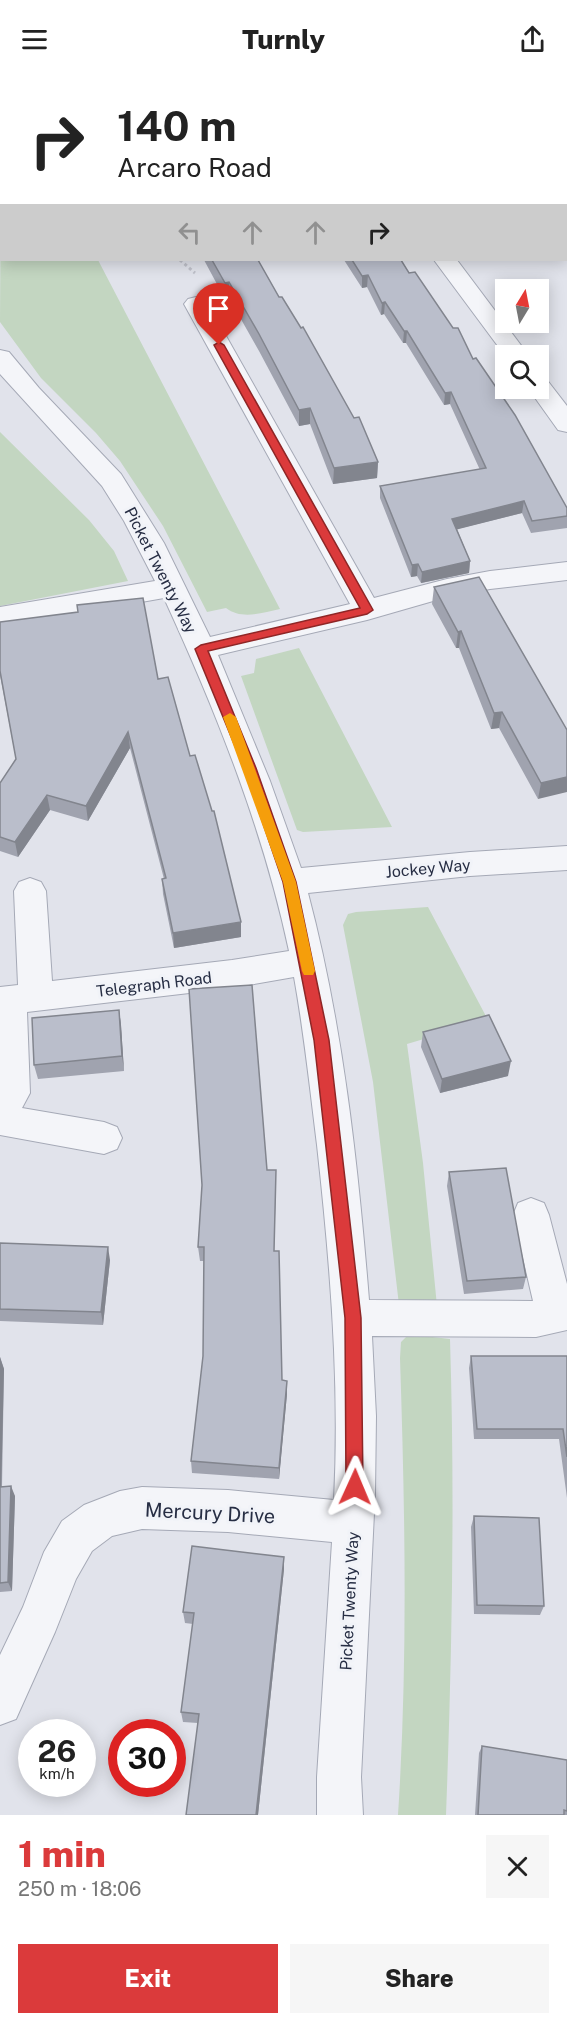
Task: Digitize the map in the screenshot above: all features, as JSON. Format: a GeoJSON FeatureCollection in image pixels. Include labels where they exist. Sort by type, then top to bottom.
{"type":"FeatureCollection","features":[{"type":"Feature","properties":{"kind":"street"},"geometry":{"type":"LineString","coordinates":[[447,261],[508,345]]}},
{"type":"Feature","properties":{"kind":"street"},"geometry":{"type":"LineString","coordinates":[[196,304],[367,610]]}},
{"type":"Feature","properties":{"kind":"street","name":"Picket Twenty Way"},"geometry":{"type":"LineString","coordinates":[[0,357],[19,382],[72,434],[102,468],[123,497],[173,587],[250,768],[289,882],[322,1040],[353,1318],[356,1450],[339,1777],[340,1815]]}},
{"type":"Feature","properties":{"kind":"street"},"geometry":{"type":"LineString","coordinates":[[548,399],[567,424]]}},
{"type":"Feature","properties":{"kind":"street"},"geometry":{"type":"LineString","coordinates":[[201,649],[367,610],[447,588],[567,571]]}},
{"type":"Feature","properties":{"kind":"street"},"geometry":{"type":"LineString","coordinates":[[0,617],[173,587]]}},
{"type":"Feature","properties":{"kind":"street","name":"Jockey Way"},"geometry":{"type":"LineString","coordinates":[[289,882],[470,864],[567,858]]}},
{"type":"Feature","properties":{"kind":"street"},"geometry":{"type":"LineString","coordinates":[[0,1113],[12,1092],[15,1000],[30,891]]}},
{"type":"Feature","properties":{"kind":"street","name":"Telegraph Road"},"geometry":{"type":"LineString","coordinates":[[15,1000],[210,977],[307,961]]}},
{"type":"Feature","properties":{"kind":"street"},"geometry":{"type":"LineString","coordinates":[[0,1120],[104,1138]]}},
{"type":"Feature","properties":{"kind":"street"},"geometry":{"type":"LineString","coordinates":[[353,1318],[536,1319],[556,1316],[531,1215]]}},
{"type":"Feature","properties":{"kind":"street","name":"Mercury Drive"},"geometry":{"type":"LineString","coordinates":[[0,1703],[12,1682],[59,1567],[77,1536],[99,1520],[120,1512],[142,1508],[228,1511],[354,1523]]}},
{"type":"Feature","properties":{"kind":"green space"},"geometry":{"type":"Polygon","coordinates":[[[0,261],[99,261],[280,609],[245,615],[226,608],[207,612],[163,526],[120,461],[96,433],[41,378],[0,322],[0,261]]]}},
{"type":"Feature","properties":{"kind":"green space"},"geometry":{"type":"Polygon","coordinates":[[[0,432],[89,520],[114,551],[128,581],[0,606],[0,432]]]}},
{"type":"Feature","properties":{"kind":"green space"},"geometry":{"type":"Polygon","coordinates":[[[299,648],[392,827],[303,832],[297,830],[241,676],[254,673],[256,659],[299,648]]]}},
{"type":"Feature","properties":{"kind":"green space"},"geometry":{"type":"Polygon","coordinates":[[[428,907],[488,1020],[407,1044],[423,1163],[437,1306],[399,1305],[373,1082],[343,925],[348,914],[356,912],[428,907]]]}},
{"type":"Feature","properties":{"kind":"green space"},"geometry":{"type":"Polygon","coordinates":[[[407,1336],[450,1339],[452,1577],[446,1815],[398,1815],[405,1586],[400,1358],[401,1342],[407,1336]]]}},
{"type":"Feature","properties":{"kind":"building"},"geometry":{"type":"Polygon","coordinates":[[[213,261],[259,261],[279,297],[282,297],[301,328],[303,327],[354,418],[359,417],[378,462],[334,468],[310,408],[299,410],[229,282],[225,283],[213,261]]]}},
{"type":"Feature","properties":{"kind":"building"},"geometry":{"type":"Polygon","coordinates":[[[353,261],[402,261],[409,273],[415,272],[453,328],[458,328],[473,359],[476,358],[495,386],[495,399],[504,399],[515,415],[567,508],[567,516],[532,521],[524,501],[452,519],[470,561],[422,572],[418,564],[412,565],[380,486],[486,468],[451,392],[445,393],[407,331],[404,331],[385,302],[382,303],[368,275],[362,276],[353,261]]]}},
{"type":"Feature","properties":{"kind":"building"},"geometry":{"type":"Polygon","coordinates":[[[479,577],[567,730],[567,777],[541,783],[502,712],[494,713],[461,631],[458,632],[434,587],[479,577]]]}},
{"type":"Feature","properties":{"kind":"building"},"geometry":{"type":"Polygon","coordinates":[[[143,598],[158,679],[168,677],[190,756],[195,755],[212,811],[214,811],[241,922],[173,933],[162,879],[166,878],[128,732],[86,806],[47,795],[15,842],[0,837],[0,783],[16,759],[0,671],[0,622],[78,612],[77,605],[143,598]]]}},
{"type":"Feature","properties":{"kind":"building"},"geometry":{"type":"Polygon","coordinates":[[[252,985],[267,1170],[276,1170],[274,1251],[279,1251],[282,1380],[287,1381],[279,1468],[191,1461],[203,1356],[204,1247],[198,1247],[202,1185],[189,989],[252,985]]]}},
{"type":"Feature","properties":{"kind":"building"},"geometry":{"type":"Polygon","coordinates":[[[119,1010],[122,1056],[34,1065],[32,1018],[119,1010]]]}},
{"type":"Feature","properties":{"kind":"building"},"geometry":{"type":"Polygon","coordinates":[[[489,1015],[511,1061],[442,1079],[423,1032],[489,1015]]]}},
{"type":"Feature","properties":{"kind":"building"},"geometry":{"type":"Polygon","coordinates":[[[506,1168],[526,1277],[467,1281],[449,1172],[506,1168]]]}},
{"type":"Feature","properties":{"kind":"building"},"geometry":{"type":"Polygon","coordinates":[[[0,1243],[108,1247],[101,1312],[0,1309],[0,1243]]]}},
{"type":"Feature","properties":{"kind":"building"},"geometry":{"type":"Polygon","coordinates":[[[471,1356],[567,1356],[567,1457],[563,1429],[477,1429],[471,1356]]]}},
{"type":"Feature","properties":{"kind":"building"},"geometry":{"type":"Polygon","coordinates":[[[11,1486],[8,1582],[0,1583],[0,1487],[11,1486]]]}},
{"type":"Feature","properties":{"kind":"building"},"geometry":{"type":"Polygon","coordinates":[[[474,1516],[539,1518],[544,1606],[477,1605],[474,1516]]]}},
{"type":"Feature","properties":{"kind":"building"},"geometry":{"type":"Polygon","coordinates":[[[192,1546],[284,1557],[256,1815],[186,1815],[199,1714],[181,1712],[194,1613],[183,1612],[192,1546]]]}},
{"type":"Feature","properties":{"kind":"building"},"geometry":{"type":"Polygon","coordinates":[[[482,1746],[567,1760],[567,1811],[564,1810],[564,1815],[478,1815],[482,1746]]]}},
{"type":"Feature","properties":{"kind":"slow traffic"},"geometry":{"type":"LineString","coordinates":[[230,717],[289,882],[309,971]]}},
{"type":"Feature","properties":{"kind":"route"},"geometry":{"type":"LineString","coordinates":[[219,345],[367,610],[201,649],[250,768],[289,882],[322,1040],[353,1318],[355,1487]]}}]}
